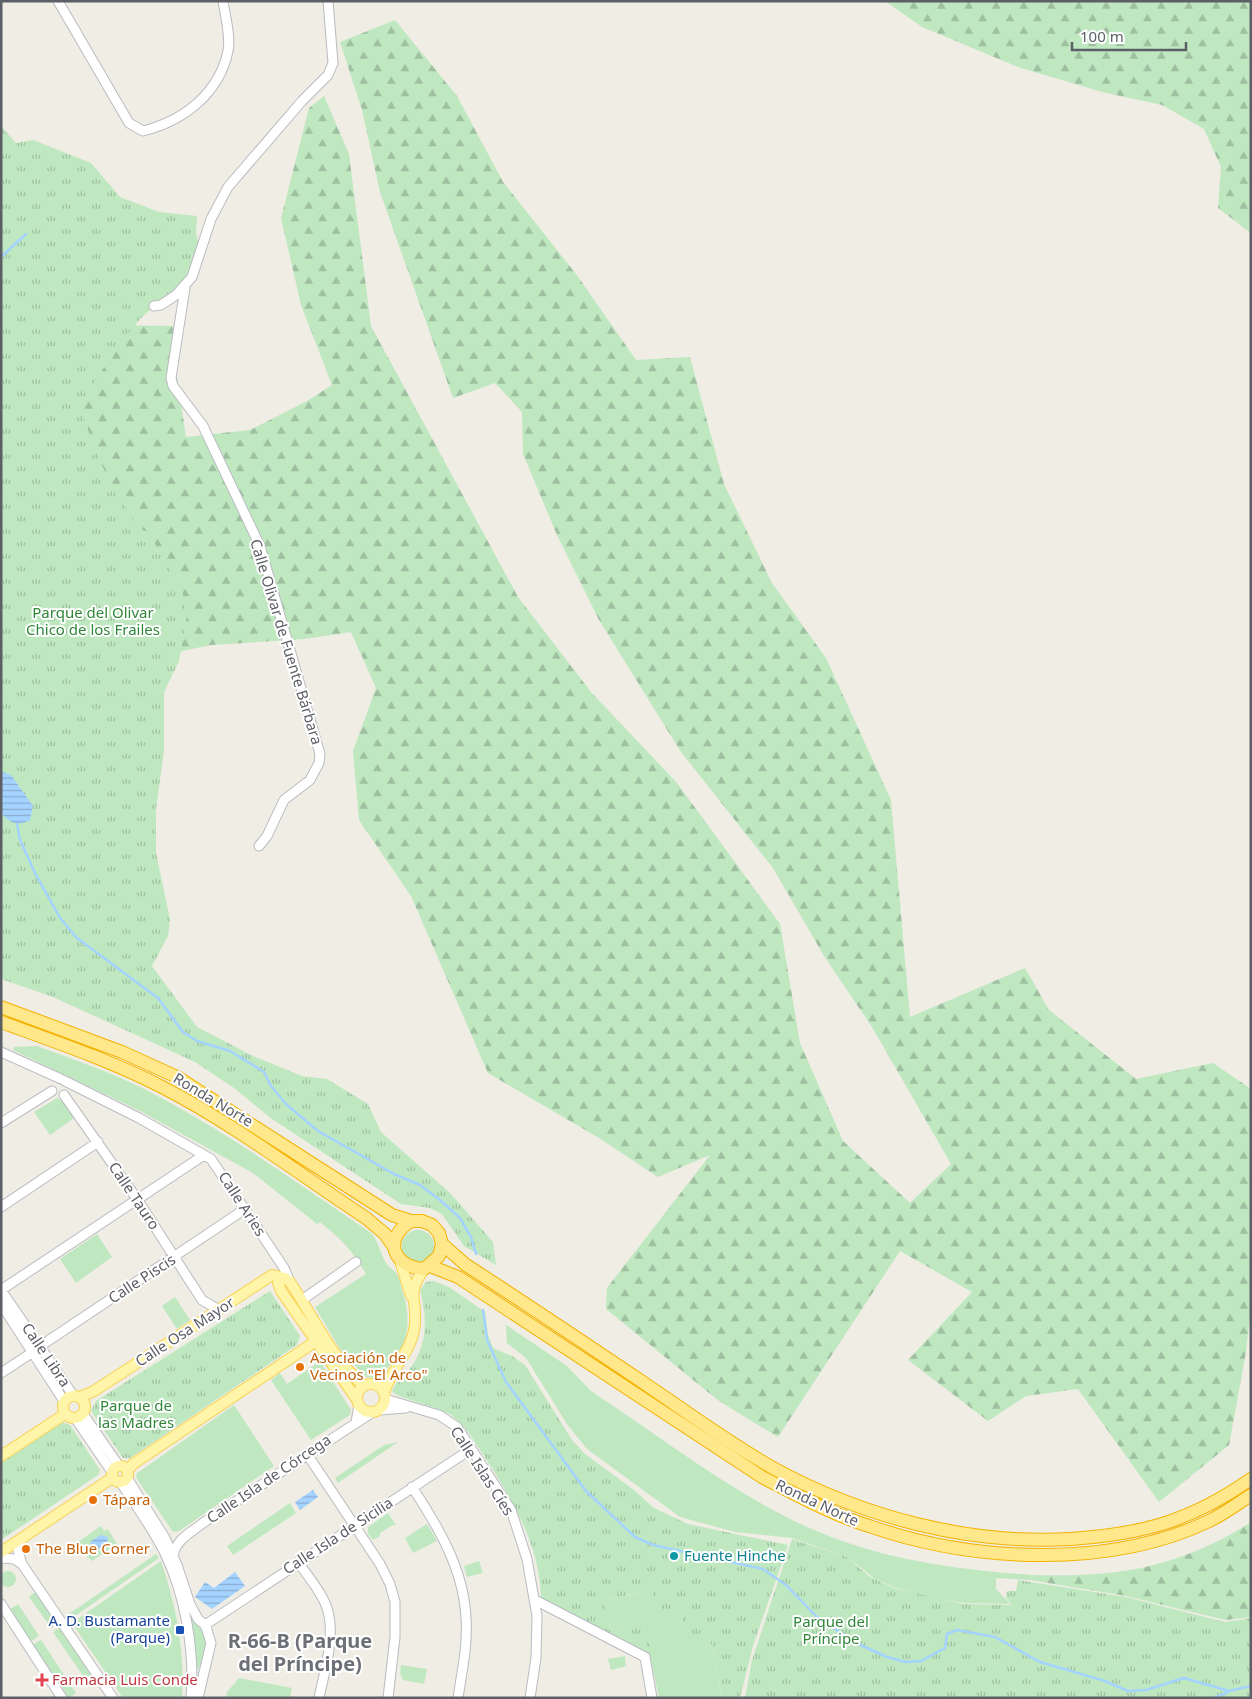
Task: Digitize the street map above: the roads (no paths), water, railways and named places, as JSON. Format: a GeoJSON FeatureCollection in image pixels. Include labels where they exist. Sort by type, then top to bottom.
{"type":"FeatureCollection","features":[{"type":"Feature","properties":{"kind":"highway","name":"Ronda Norte"},"geometry":{"type":"LineString","coordinates":[[1,1007],[122,1052],[177,1077],[392,1215],[432,1225],[439,1233],[442,1244],[466,1264],[771,1467],[840,1499],[903,1521],[948,1531],[1024,1540],[1122,1534],[1156,1527],[1211,1505],[1251,1479]]}},
{"type":"Feature","properties":{"kind":"highway","name":"Ronda Norte"},"geometry":{"type":"LineString","coordinates":[[1,1022],[117,1066],[166,1089],[215,1118],[366,1218],[385,1234],[394,1247],[400,1261],[412,1268],[427,1267],[458,1277],[762,1477],[814,1504],[869,1527],[948,1546],[1024,1554],[1099,1551],[1135,1546],[1174,1535],[1210,1521],[1251,1495]]}},
{"type":"Feature","properties":{"kind":"highway"},"geometry":{"type":"LineString","coordinates":[[394,1247],[396,1235],[402,1227],[411,1221]]}},
{"type":"Feature","properties":{"kind":"highway"},"geometry":{"type":"LineString","coordinates":[[427,1267],[439,1256],[442,1244]]}},
{"type":"Feature","properties":{"kind":"main road"},"geometry":{"type":"LineString","coordinates":[[400,1261],[413,1302]]}},
{"type":"Feature","properties":{"kind":"main road"},"geometry":{"type":"LineString","coordinates":[[389,1377],[369,1385],[358,1401],[365,1411],[376,1411],[385,1396],[389,1377],[401,1361],[410,1344],[416,1323],[413,1289],[427,1267]]}},
{"type":"Feature","properties":{"kind":"main road","name":"Calle Osa Mayor"},"geometry":{"type":"LineString","coordinates":[[76,1396],[94,1391],[203,1321],[268,1276],[280,1277]]}},
{"type":"Feature","properties":{"kind":"main road"},"geometry":{"type":"LineString","coordinates":[[280,1277],[290,1282]]}},
{"type":"Feature","properties":{"kind":"main road","name":"Calle Aries"},"geometry":{"type":"LineString","coordinates":[[280,1277],[279,1287],[349,1373],[385,1396]]}},
{"type":"Feature","properties":{"kind":"main road","name":"Calle Aries"},"geometry":{"type":"LineString","coordinates":[[290,1282],[302,1300],[319,1338],[358,1401]]}},
{"type":"Feature","properties":{"kind":"main road"},"geometry":{"type":"LineString","coordinates":[[1,1552],[120,1475],[319,1338]]}},
{"type":"Feature","properties":{"kind":"main road"},"geometry":{"type":"LineString","coordinates":[[1,1456],[65,1414],[79,1416],[84,1402],[76,1396],[64,1401],[62,1408],[65,1414]]}},
{"type":"Feature","properties":{"kind":"street"},"geometry":{"type":"LineString","coordinates":[[58,1],[129,123],[143,131],[160,127],[185,113],[209,94],[221,72],[228,49],[223,1]]}},
{"type":"Feature","properties":{"kind":"street"},"geometry":{"type":"LineString","coordinates":[[154,306],[161,306],[184,288],[192,277],[201,255],[211,219],[228,187],[302,101],[328,75],[333,63],[328,1]]}},
{"type":"Feature","properties":{"kind":"street","name":"Calle Olivar de Fuente Bárbara"},"geometry":{"type":"LineString","coordinates":[[184,288],[170,378],[173,386],[203,426],[260,546],[320,754],[319,763],[310,780],[284,800],[268,836],[259,846]]}},
{"type":"Feature","properties":{"kind":"street","name":"Calle Aries"},"geometry":{"type":"LineString","coordinates":[[1,1052],[139,1118],[211,1159],[221,1171],[284,1268],[290,1282]]}},
{"type":"Feature","properties":{"kind":"street"},"geometry":{"type":"LineString","coordinates":[[1,1124],[52,1091],[54,1082],[63,1080],[68,1088],[64,1095],[56,1095],[52,1091]]}},
{"type":"Feature","properties":{"kind":"street","name":"Calle Tauro"},"geometry":{"type":"LineString","coordinates":[[64,1095],[137,1199],[202,1300],[219,1310]]}},
{"type":"Feature","properties":{"kind":"street"},"geometry":{"type":"LineString","coordinates":[[1,1207],[98,1142]]}},
{"type":"Feature","properties":{"kind":"street"},"geometry":{"type":"LineString","coordinates":[[1,1290],[204,1155]]}},
{"type":"Feature","properties":{"kind":"street","name":"Calle Piscis"},"geometry":{"type":"LineString","coordinates":[[1,1373],[245,1209]]}},
{"type":"Feature","properties":{"kind":"street"},"geometry":{"type":"LineString","coordinates":[[302,1300],[356,1262]]}},
{"type":"Feature","properties":{"kind":"street","name":"Calle Libra"},"geometry":{"type":"LineString","coordinates":[[1,1290],[64,1401]]}},
{"type":"Feature","properties":{"kind":"street","name":"Calle Tauro"},"geometry":{"type":"LineString","coordinates":[[202,1300],[203,1321]]}},
{"type":"Feature","properties":{"kind":"street","name":"Calle Libra"},"geometry":{"type":"LineString","coordinates":[[1,1304],[76,1396]]}},
{"type":"Feature","properties":{"kind":"street","name":"Calle Islas Cíes"},"geometry":{"type":"LineString","coordinates":[[385,1396],[414,1408],[439,1415],[457,1427],[511,1510],[527,1559],[537,1616],[536,1658],[530,1698]]}},
{"type":"Feature","properties":{"kind":"street"},"geometry":{"type":"LineString","coordinates":[[356,1422],[358,1401]]}},
{"type":"Feature","properties":{"kind":"street","name":"Calle Islas Cíes"},"geometry":{"type":"LineString","coordinates":[[376,1411],[414,1408]]}},
{"type":"Feature","properties":{"kind":"street","name":"Calle Isla de Córcega"},"geometry":{"type":"LineString","coordinates":[[173,1555],[176,1545],[182,1538],[307,1454],[376,1411]]}},
{"type":"Feature","properties":{"kind":"street"},"geometry":{"type":"LineString","coordinates":[[79,1416],[165,1538],[190,1604],[202,1622],[211,1643],[198,1698]]}},
{"type":"Feature","properties":{"kind":"street","name":"Calle Isla de Sicilia"},"geometry":{"type":"LineString","coordinates":[[202,1622],[471,1449]]}},
{"type":"Feature","properties":{"kind":"street"},"geometry":{"type":"LineString","coordinates":[[307,1454],[380,1564],[390,1584],[395,1602],[395,1637],[388,1698]]}},
{"type":"Feature","properties":{"kind":"street"},"geometry":{"type":"LineString","coordinates":[[120,1475],[164,1551],[178,1589],[184,1616],[192,1676],[191,1698]]}},
{"type":"Feature","properties":{"kind":"street"},"geometry":{"type":"LineString","coordinates":[[412,1487],[445,1540],[458,1580],[466,1616],[465,1658],[458,1698]]}},
{"type":"Feature","properties":{"kind":"street"},"geometry":{"type":"LineString","coordinates":[[165,1538],[182,1538]]}},
{"type":"Feature","properties":{"kind":"street"},"geometry":{"type":"LineString","coordinates":[[21,1539],[18,1551],[22,1564],[113,1698]]}},
{"type":"Feature","properties":{"kind":"street"},"geometry":{"type":"LineString","coordinates":[[1,1559],[14,1559],[22,1564]]}},
{"type":"Feature","properties":{"kind":"street"},"geometry":{"type":"LineString","coordinates":[[298,1562],[318,1590],[329,1616],[329,1643],[318,1698]]}},
{"type":"Feature","properties":{"kind":"street"},"geometry":{"type":"LineString","coordinates":[[535,1600],[645,1657],[652,1698]]}},
{"type":"Feature","properties":{"kind":"street"},"geometry":{"type":"LineString","coordinates":[[1,1604],[62,1698]]}},
{"type":"Feature","properties":{"kind":"street"},"geometry":{"type":"LineString","coordinates":[[537,1616],[548,1607]]}},
{"type":"Feature","properties":{"kind":"street"},"geometry":{"type":"LineString","coordinates":[[184,1616],[202,1622]]}},
{"type":"Feature","properties":{"kind":"street"},"geometry":{"type":"LineString","coordinates":[[192,1676],[203,1671]]}},
{"type":"Feature","properties":{"kind":"water"},"geometry":{"type":"Polygon","coordinates":[[[1,771],[11,775],[33,806],[30,820],[14,823],[1,813],[1,771]]]}},
{"type":"Feature","properties":{"kind":"water"},"geometry":{"type":"Polygon","coordinates":[[[313,1490],[318,1497],[300,1510],[295,1502],[313,1490]]]}},
{"type":"Feature","properties":{"kind":"water"},"geometry":{"type":"Polygon","coordinates":[[[101,1535],[108,1537],[107,1543],[95,1551],[91,1550],[89,1548],[91,1541],[101,1535]]]}},
{"type":"Feature","properties":{"kind":"water"},"geometry":{"type":"Polygon","coordinates":[[[235,1572],[245,1586],[212,1609],[195,1597],[205,1582],[214,1588],[235,1572]]]}},
{"type":"Feature","properties":{"kind":"waterway"},"geometry":{"type":"LineString","coordinates":[[1,257],[26,234]]}},
{"type":"Feature","properties":{"kind":"waterway"},"geometry":{"type":"LineString","coordinates":[[17,824],[20,840],[35,873],[60,918],[77,938],[158,998],[183,1032],[197,1041],[230,1051],[264,1072],[271,1086],[286,1104],[318,1131],[394,1174],[420,1185],[440,1200],[460,1218],[471,1237],[476,1254]]}},
{"type":"Feature","properties":{"kind":"waterway"},"geometry":{"type":"LineString","coordinates":[[483,1310],[487,1340],[506,1382],[586,1491],[635,1537],[653,1545],[763,1569],[786,1585],[817,1617],[856,1643],[887,1657],[906,1662],[921,1661],[945,1648],[947,1634],[957,1630],[995,1637],[1040,1662],[1105,1681],[1128,1691],[1146,1690],[1184,1678],[1229,1691],[1251,1686]]}},
{"type":"Feature","properties":{"kind":"waterway"},"geometry":{"type":"LineString","coordinates":[[1214,1698],[1228,1692]]}},
{"type":"Feature","properties":{"kind":"place","name":"Asociación de Vecinos \"El Arco\""},"geometry":{"type":"Point","coordinates":[300,1367]}},
{"type":"Feature","properties":{"kind":"place","name":"Tápara"},"geometry":{"type":"Point","coordinates":[93,1500]}},
{"type":"Feature","properties":{"kind":"place","name":"The Blue Corner"},"geometry":{"type":"Point","coordinates":[26,1549]}},
{"type":"Feature","properties":{"kind":"place","name":"Fuente Hinche"},"geometry":{"type":"Point","coordinates":[674,1556]}},
{"type":"Feature","properties":{"kind":"place","name":"A. D. Bustamante (Parque)"},"geometry":{"type":"Point","coordinates":[180,1630]}},
{"type":"Feature","properties":{"kind":"place","name":"Farmacia Luis Conde"},"geometry":{"type":"Point","coordinates":[42,1680]}},
{"type":"Feature","properties":{"kind":"district","name":"R-66-B (Parque del Príncipe)"},"geometry":{"type":"Point","coordinates":[300,1652]}},
{"type":"Feature","properties":{"kind":"park label","name":"Parque del Olivar Chico de los Frailes"},"geometry":{"type":"Point","coordinates":[93,622]}},
{"type":"Feature","properties":{"kind":"park label","name":"Parque de las Madres"},"geometry":{"type":"Point","coordinates":[136,1414]}},
{"type":"Feature","properties":{"kind":"park label","name":"Parque del Príncipe"},"geometry":{"type":"Point","coordinates":[831,1630]}}]}
